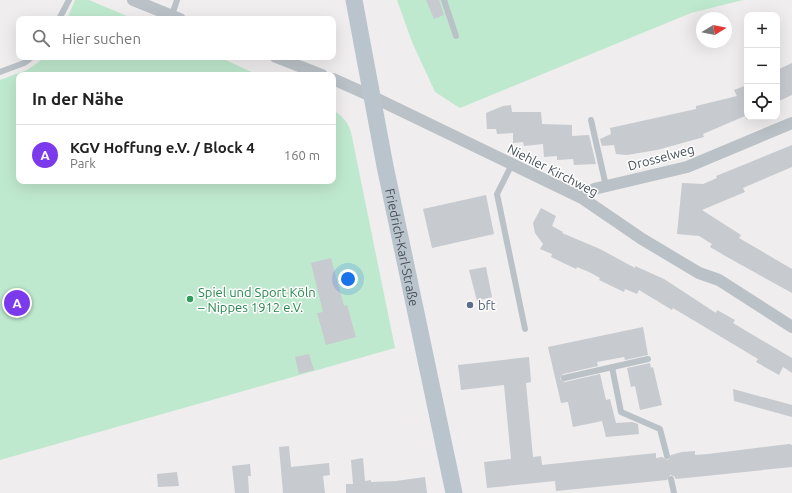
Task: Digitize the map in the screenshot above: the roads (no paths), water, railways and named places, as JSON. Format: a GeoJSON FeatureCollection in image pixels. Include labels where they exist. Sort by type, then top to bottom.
{"type":"FeatureCollection","features":[{"type":"Feature","properties":{"kind":"main road","name":"Friedrich-Karl-Straße"},"geometry":{"type":"LineString","coordinates":[[354,0],[371,96],[454,493]]}},
{"type":"Feature","properties":{"kind":"street"},"geometry":{"type":"LineString","coordinates":[[133,0],[173,16]]}},
{"type":"Feature","properties":{"kind":"street"},"geometry":{"type":"LineString","coordinates":[[284,60],[314,72]]}},
{"type":"Feature","properties":{"kind":"street","name":"Niehler Kirchweg"},"geometry":{"type":"LineString","coordinates":[[336,80],[582,198],[642,239],[698,273],[719,280],[792,326]]}},
{"type":"Feature","properties":{"kind":"street","name":"Drosselweg"},"geometry":{"type":"LineString","coordinates":[[582,198],[594,189],[687,167],[792,123]]}},
{"type":"Feature","properties":{"kind":"lane"},"geometry":{"type":"LineString","coordinates":[[61,16],[69,0]]}},
{"type":"Feature","properties":{"kind":"lane"},"geometry":{"type":"LineString","coordinates":[[176,16],[177,0]]}},
{"type":"Feature","properties":{"kind":"lane"},"geometry":{"type":"LineString","coordinates":[[444,0],[456,36]]}},
{"type":"Feature","properties":{"kind":"lane"},"geometry":{"type":"LineString","coordinates":[[0,72],[28,60]]}},
{"type":"Feature","properties":{"kind":"lane"},"geometry":{"type":"LineString","coordinates":[[592,120],[606,186]]}},
{"type":"Feature","properties":{"kind":"lane"},"geometry":{"type":"LineString","coordinates":[[512,164],[497,194],[525,329]]}},
{"type":"Feature","properties":{"kind":"lane"},"geometry":{"type":"LineString","coordinates":[[564,378],[648,359]]}},
{"type":"Feature","properties":{"kind":"lane"},"geometry":{"type":"LineString","coordinates":[[612,367],[621,412],[660,429],[667,456]]}},
{"type":"Feature","properties":{"kind":"lane"},"geometry":{"type":"LineString","coordinates":[[671,479],[674,493]]}},
{"type":"Feature","properties":{"kind":"place","name":"Spiel und Sport Köln – Nippes 1912 e.V."},"geometry":{"type":"Point","coordinates":[190,299]}},
{"type":"Feature","properties":{"kind":"place","name":"KGV Hoffung e.V. / Block 4"},"geometry":{"type":"Point","coordinates":[17,303]}},
{"type":"Feature","properties":{"kind":"place","name":"bft"},"geometry":{"type":"Point","coordinates":[470,305]}}]}
